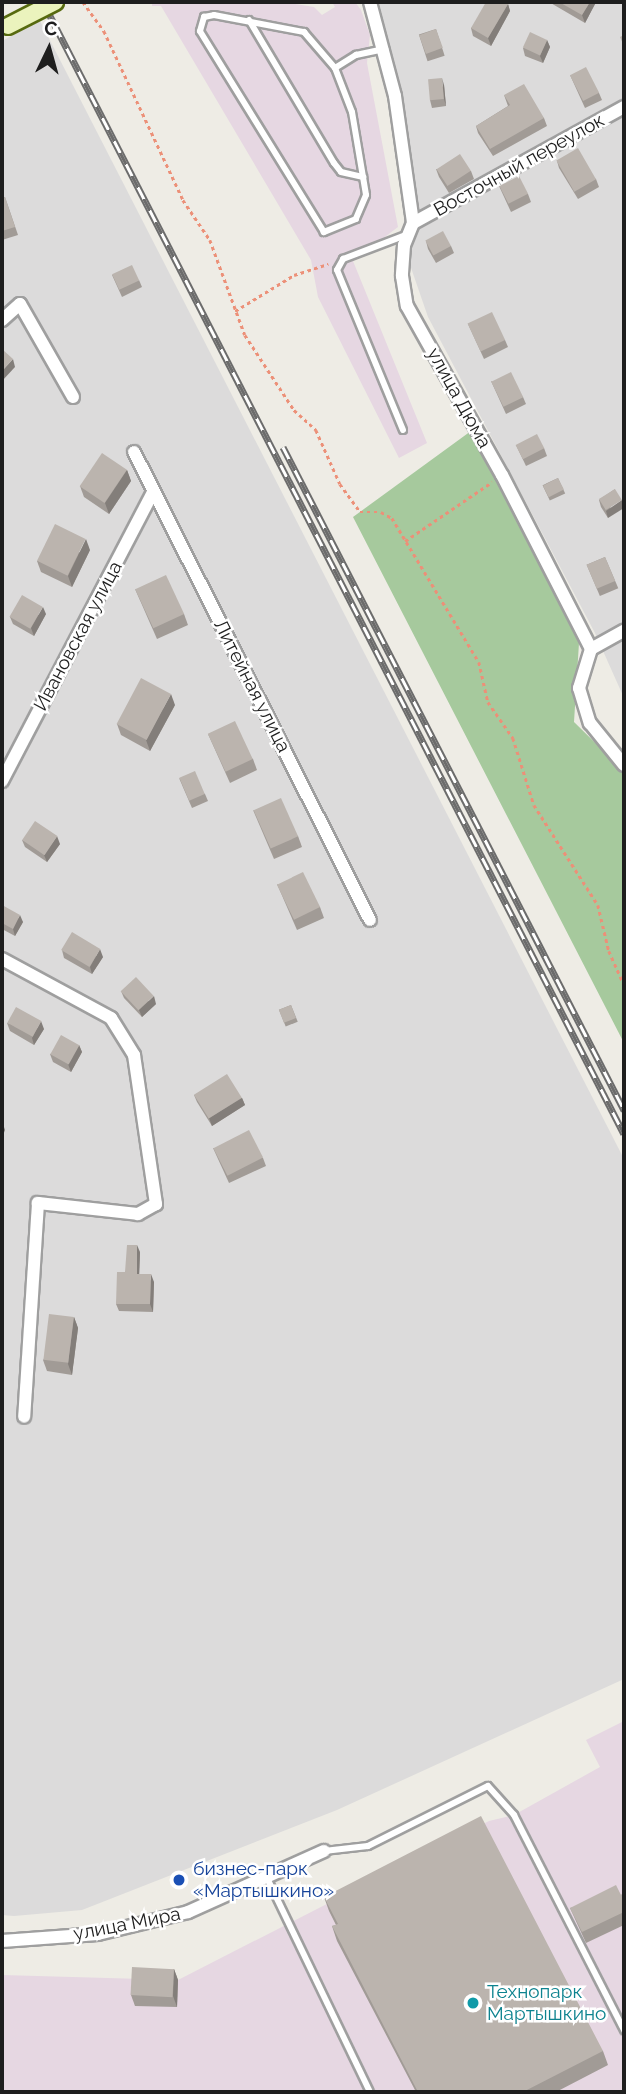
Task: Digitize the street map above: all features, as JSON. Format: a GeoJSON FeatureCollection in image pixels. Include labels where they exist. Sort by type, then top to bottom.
{"type":"FeatureCollection","features":[{"type":"Feature","properties":{"kind":"main road"},"geometry":{"type":"LineString","coordinates":[[8,26],[55,2]]}},
{"type":"Feature","properties":{"kind":"street","name":"улица Дюма"},"geometry":{"type":"LineString","coordinates":[[370,2],[385,49],[410,229],[402,276],[407,306],[502,475],[591,649]]}},
{"type":"Feature","properties":{"kind":"street","name":"Восточный переулок"},"geometry":{"type":"LineString","coordinates":[[410,229],[624,107]]}},
{"type":"Feature","properties":{"kind":"street"},"geometry":{"type":"LineString","coordinates":[[2,320],[20,304],[73,397]]}},
{"type":"Feature","properties":{"kind":"street","name":"Литейная улица"},"geometry":{"type":"LineString","coordinates":[[134,452],[370,920]]}},
{"type":"Feature","properties":{"kind":"street","name":"Ивановская улица"},"geometry":{"type":"LineString","coordinates":[[2,781],[153,492]]}},
{"type":"Feature","properties":{"kind":"street"},"geometry":{"type":"LineString","coordinates":[[624,631],[591,649],[579,688],[590,723],[624,765]]}},
{"type":"Feature","properties":{"kind":"street"},"geometry":{"type":"LineString","coordinates":[[2,959],[111,1018],[134,1055],[156,1205],[138,1214],[38,1203],[24,1418]]}},
{"type":"Feature","properties":{"kind":"street","name":"улица Мира"},"geometry":{"type":"LineString","coordinates":[[2,1941],[97,1934],[188,1912],[324,1851]]}},
{"type":"Feature","properties":{"kind":"lane"},"geometry":{"type":"LineString","coordinates":[[214,15],[249,20],[304,32],[335,68],[352,112],[363,177],[363,209],[356,219],[324,232],[199,23],[214,15]]}},
{"type":"Feature","properties":{"kind":"lane"},"geometry":{"type":"LineString","coordinates":[[249,20],[334,163],[341,172],[363,177]]}},
{"type":"Feature","properties":{"kind":"lane"},"geometry":{"type":"LineString","coordinates":[[335,68],[356,55],[385,49]]}},
{"type":"Feature","properties":{"kind":"lane"},"geometry":{"type":"LineString","coordinates":[[403,429],[338,278],[343,259],[410,229]]}},
{"type":"Feature","properties":{"kind":"lane"},"geometry":{"type":"LineString","coordinates":[[324,1851],[368,1846],[488,1786],[514,1815],[624,2030]]}},
{"type":"Feature","properties":{"kind":"lane"},"geometry":{"type":"LineString","coordinates":[[267,1878],[370,2092]]}},
{"type":"Feature","properties":{"kind":"path"},"geometry":{"type":"LineString","coordinates":[[83,2],[104,32],[183,200],[210,240],[245,335],[294,410],[316,430],[340,484],[360,512],[381,512],[392,518],[479,662],[488,702],[513,738],[534,805],[598,905],[609,951],[624,985]]}},
{"type":"Feature","properties":{"kind":"path"},"geometry":{"type":"LineString","coordinates":[[235,311],[293,275],[343,259]]}},
{"type":"Feature","properties":{"kind":"path"},"geometry":{"type":"LineString","coordinates":[[405,541],[502,475]]}},
{"type":"Feature","properties":{"kind":"shaded area"},"geometry":{"type":"Polygon","coordinates":[[[152,2],[283,2],[314,7],[322,15],[335,7],[332,2],[355,2],[361,10],[370,35],[367,63],[398,227],[353,261],[427,443],[399,458],[318,297],[311,260],[161,6],[152,6],[152,2]]]}},
{"type":"Feature","properties":{"kind":"shaded area"},"geometry":{"type":"Polygon","coordinates":[[[379,2],[624,2],[624,698],[595,633],[428,317],[409,262],[416,230],[402,105],[379,2]]]}},
{"type":"Feature","properties":{"kind":"shaded area"},"geometry":{"type":"Polygon","coordinates":[[[40,21],[624,1159],[624,1679],[337,1810],[82,1910],[14,1916],[2,1915],[2,41],[40,21]]]}},
{"type":"Feature","properties":{"kind":"shaded area"},"geometry":{"type":"Polygon","coordinates":[[[624,1721],[624,2092],[2,2092],[2,1975],[178,1980],[489,1821],[514,1815],[600,1767],[586,1740],[624,1721]]]}},
{"type":"Feature","properties":{"kind":"green space"},"geometry":{"type":"Polygon","coordinates":[[[471,431],[579,643],[574,722],[624,771],[624,1043],[353,517],[471,431]]]}},
{"type":"Feature","properties":{"kind":"building"},"geometry":{"type":"Polygon","coordinates":[[[486,2],[508,4],[488,38],[471,28],[486,2]]]}},
{"type":"Feature","properties":{"kind":"building"},"geometry":{"type":"Polygon","coordinates":[[[559,2],[590,2],[582,15],[559,2]]]}},
{"type":"Feature","properties":{"kind":"building"},"geometry":{"type":"Polygon","coordinates":[[[436,29],[443,48],[426,54],[419,35],[436,29]]]}},
{"type":"Feature","properties":{"kind":"building"},"geometry":{"type":"Polygon","coordinates":[[[530,32],[547,40],[540,55],[523,47],[530,32]]]}},
{"type":"Feature","properties":{"kind":"building"},"geometry":{"type":"Polygon","coordinates":[[[586,67],[599,93],[583,101],[570,75],[586,67]]]}},
{"type":"Feature","properties":{"kind":"building"},"geometry":{"type":"Polygon","coordinates":[[[442,78],[444,99],[430,100],[428,79],[442,78]]]}},
{"type":"Feature","properties":{"kind":"building"},"geometry":{"type":"Polygon","coordinates":[[[524,84],[544,118],[490,149],[476,126],[510,105],[504,95],[524,84]]]}},
{"type":"Feature","properties":{"kind":"building"},"geometry":{"type":"Polygon","coordinates":[[[578,148],[596,179],[574,192],[556,160],[578,148]]]}},
{"type":"Feature","properties":{"kind":"building"},"geometry":{"type":"Polygon","coordinates":[[[460,154],[471,171],[447,186],[437,169],[460,154]]]}},
{"type":"Feature","properties":{"kind":"building"},"geometry":{"type":"Polygon","coordinates":[[[519,176],[528,194],[508,204],[499,186],[519,176]]]}},
{"type":"Feature","properties":{"kind":"building"},"geometry":{"type":"Polygon","coordinates":[[[5,197],[15,227],[2,231],[2,198],[5,197]]]}},
{"type":"Feature","properties":{"kind":"building"},"geometry":{"type":"Polygon","coordinates":[[[443,231],[451,246],[433,255],[425,240],[443,231]]]}},
{"type":"Feature","properties":{"kind":"building"},"geometry":{"type":"Polygon","coordinates":[[[132,265],[139,280],[119,290],[112,274],[132,265]]]}},
{"type":"Feature","properties":{"kind":"building"},"geometry":{"type":"Polygon","coordinates":[[[492,312],[505,340],[481,352],[468,323],[492,312]]]}},
{"type":"Feature","properties":{"kind":"building"},"geometry":{"type":"Polygon","coordinates":[[[2,349],[13,359],[2,371],[2,349]]]}},
{"type":"Feature","properties":{"kind":"building"},"geometry":{"type":"Polygon","coordinates":[[[511,372],[523,397],[504,407],[491,382],[511,372]]]}},
{"type":"Feature","properties":{"kind":"building"},"geometry":{"type":"Polygon","coordinates":[[[537,434],[544,448],[523,459],[516,445],[537,434]]]}},
{"type":"Feature","properties":{"kind":"building"},"geometry":{"type":"Polygon","coordinates":[[[102,453],[127,470],[105,503],[80,486],[102,453]]]}},
{"type":"Feature","properties":{"kind":"building"},"geometry":{"type":"Polygon","coordinates":[[[558,478],[564,490],[549,497],[543,486],[558,478]]]}},
{"type":"Feature","properties":{"kind":"building"},"geometry":{"type":"Polygon","coordinates":[[[615,489],[622,500],[606,510],[599,499],[615,489]]]}},
{"type":"Feature","properties":{"kind":"building"},"geometry":{"type":"Polygon","coordinates":[[[55,524],[86,539],[68,576],[37,561],[55,524]]]}},
{"type":"Feature","properties":{"kind":"building"},"geometry":{"type":"Polygon","coordinates":[[[605,557],[615,581],[597,589],[587,565],[605,557]]]}},
{"type":"Feature","properties":{"kind":"building"},"geometry":{"type":"Polygon","coordinates":[[[166,575],[184,614],[153,628],[135,589],[166,575]]]}},
{"type":"Feature","properties":{"kind":"building"},"geometry":{"type":"Polygon","coordinates":[[[22,595],[43,607],[30,629],[10,617],[22,595]]]}},
{"type":"Feature","properties":{"kind":"building"},"geometry":{"type":"Polygon","coordinates":[[[141,678],[171,694],[147,740],[117,724],[141,678]]]}},
{"type":"Feature","properties":{"kind":"building"},"geometry":{"type":"Polygon","coordinates":[[[235,721],[253,759],[226,772],[208,734],[235,721]]]}},
{"type":"Feature","properties":{"kind":"building"},"geometry":{"type":"Polygon","coordinates":[[[195,771],[205,794],[189,801],[179,778],[195,771]]]}},
{"type":"Feature","properties":{"kind":"building"},"geometry":{"type":"Polygon","coordinates":[[[281,798],[298,836],[271,849],[254,810],[281,798]]]}},
{"type":"Feature","properties":{"kind":"building"},"geometry":{"type":"Polygon","coordinates":[[[35,821],[57,836],[45,855],[22,840],[35,821]]]}},
{"type":"Feature","properties":{"kind":"building"},"geometry":{"type":"Polygon","coordinates":[[[303,872],[320,907],[294,920],[277,885],[303,872]]]}},
{"type":"Feature","properties":{"kind":"building"},"geometry":{"type":"Polygon","coordinates":[[[2,905],[20,915],[13,929],[2,923],[2,905]]]}},
{"type":"Feature","properties":{"kind":"building"},"geometry":{"type":"Polygon","coordinates":[[[72,932],[100,949],[89,967],[61,950],[72,932]]]}},
{"type":"Feature","properties":{"kind":"building"},"geometry":{"type":"Polygon","coordinates":[[[136,977],[154,996],[138,1010],[121,991],[136,977]]]}},
{"type":"Feature","properties":{"kind":"building"},"geometry":{"type":"Polygon","coordinates":[[[291,1005],[296,1018],[284,1023],[279,1010],[291,1005]]]}},
{"type":"Feature","properties":{"kind":"building"},"geometry":{"type":"Polygon","coordinates":[[[16,1007],[41,1021],[33,1037],[7,1023],[16,1007]]]}},
{"type":"Feature","properties":{"kind":"building"},"geometry":{"type":"Polygon","coordinates":[[[61,1035],[79,1045],[69,1064],[50,1054],[61,1035]]]}},
{"type":"Feature","properties":{"kind":"building"},"geometry":{"type":"Polygon","coordinates":[[[227,1074],[242,1098],[209,1118],[194,1095],[227,1074]]]}},
{"type":"Feature","properties":{"kind":"building"},"geometry":{"type":"Polygon","coordinates":[[[249,1130],[263,1158],[227,1176],[213,1148],[249,1130]]]}},
{"type":"Feature","properties":{"kind":"building"},"geometry":{"type":"Polygon","coordinates":[[[127,1245],[137,1245],[137,1274],[151,1274],[150,1304],[116,1304],[117,1272],[125,1272],[127,1245]]]}},
{"type":"Feature","properties":{"kind":"building"},"geometry":{"type":"Polygon","coordinates":[[[49,1314],[74,1317],[68,1363],[43,1360],[49,1314]]]}},
{"type":"Feature","properties":{"kind":"building","name":"Технопарк Мартышкино"},"geometry":{"type":"Polygon","coordinates":[[[481,1816],[603,2051],[523,2092],[418,2092],[332,1926],[338,1924],[324,1897],[481,1816]]]}},
{"type":"Feature","properties":{"kind":"building"},"geometry":{"type":"Polygon","coordinates":[[[616,1885],[621,1895],[624,1894],[624,1912],[582,1932],[570,1908],[616,1885]]]}},
{"type":"Feature","properties":{"kind":"building"},"geometry":{"type":"Polygon","coordinates":[[[132,1967],[174,1969],[172,1997],[131,1995],[132,1967]]]}},
{"type":"Feature","properties":{"kind":"railway"},"geometry":{"type":"LineString","coordinates":[[43,2],[624,1134]]}},
{"type":"Feature","properties":{"kind":"railway"},"geometry":{"type":"LineString","coordinates":[[283,447],[624,1110]]}},
{"type":"Feature","properties":{"kind":"place","name":"бизнес-парк «Мартышкино»"},"geometry":{"type":"Point","coordinates":[179,1880]}},
{"type":"Feature","properties":{"kind":"place","name":"Технопарк Мартышкино"},"geometry":{"type":"Point","coordinates":[473,2003]}}]}
